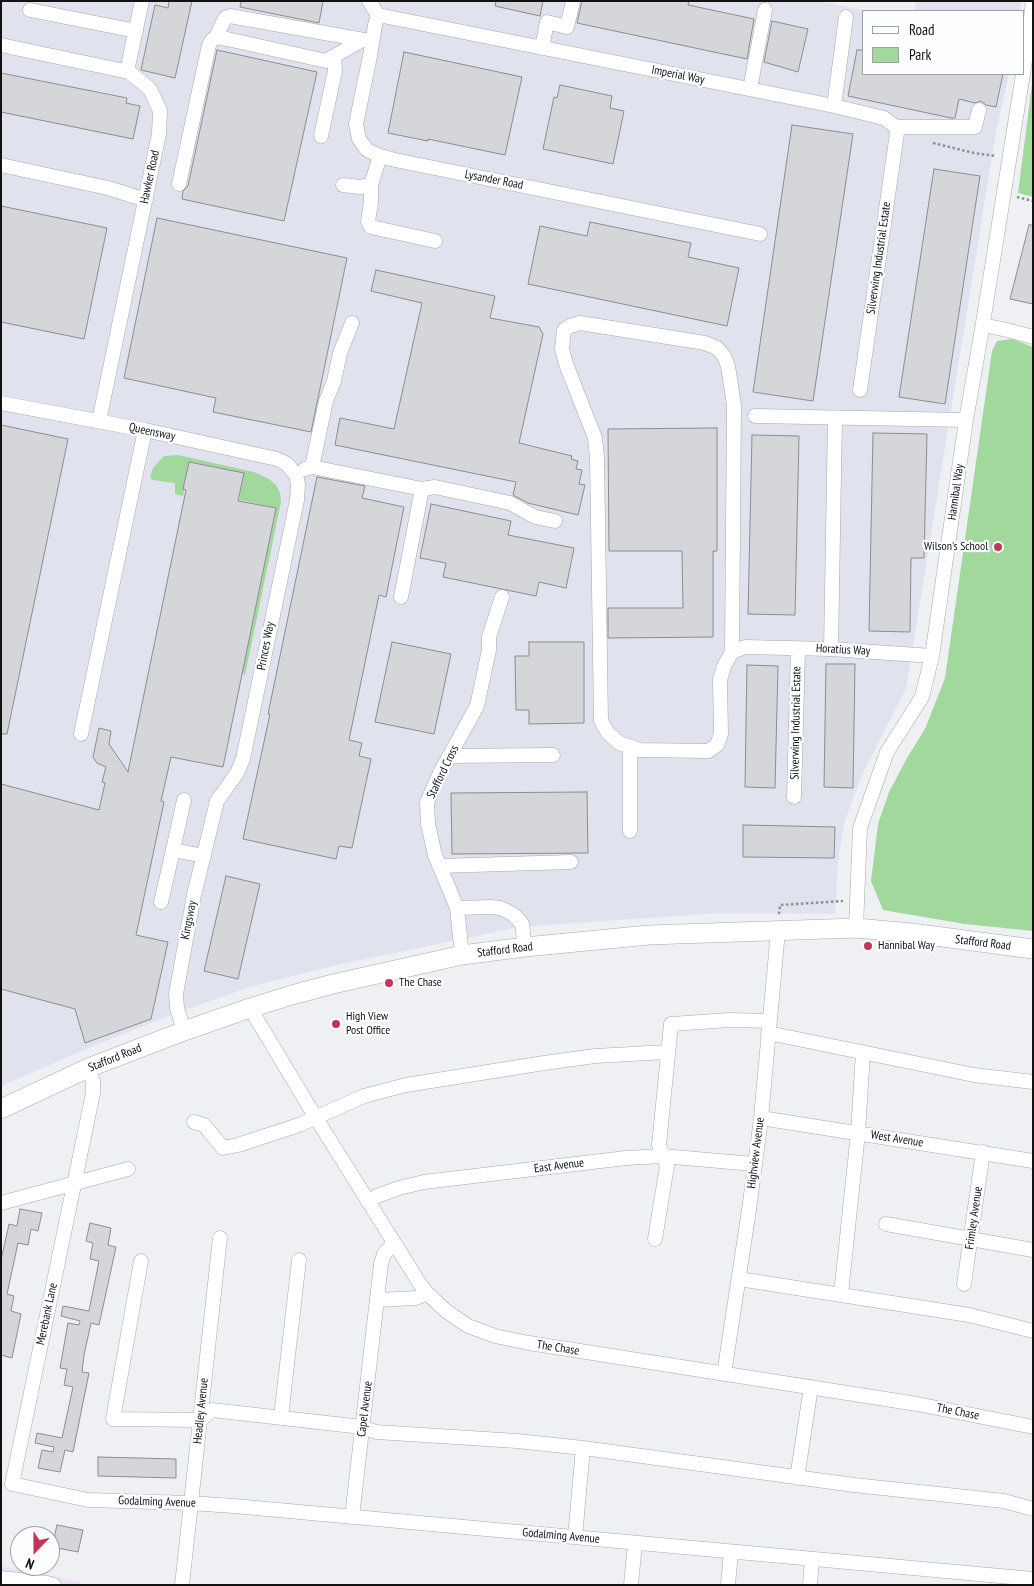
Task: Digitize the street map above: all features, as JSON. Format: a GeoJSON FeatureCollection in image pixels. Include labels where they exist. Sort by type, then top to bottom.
{"type":"FeatureCollection","features":[{"type":"Feature","properties":{"kind":"main road","name":"Stafford Road"},"geometry":{"type":"LineString","coordinates":[[1,1109],[88,1068],[250,1008],[324,986],[462,955],[649,935],[856,928],[912,933],[1033,949]]}},
{"type":"Feature","properties":{"kind":"street"},"geometry":{"type":"LineString","coordinates":[[128,71],[142,1]]}},
{"type":"Feature","properties":{"kind":"street"},"geometry":{"type":"LineString","coordinates":[[369,1],[373,10],[378,15]]}},
{"type":"Feature","properties":{"kind":"street"},"geometry":{"type":"LineString","coordinates":[[542,48],[547,22],[567,27],[573,1]]}},
{"type":"Feature","properties":{"kind":"street","name":"Hannibal Way"},"geometry":{"type":"LineString","coordinates":[[1024,67],[1032,1]]}},
{"type":"Feature","properties":{"kind":"street"},"geometry":{"type":"LineString","coordinates":[[30,10],[136,31]]}},
{"type":"Feature","properties":{"kind":"street"},"geometry":{"type":"LineString","coordinates":[[750,89],[765,10]]}},
{"type":"Feature","properties":{"kind":"street","name":"Lysander Road"},"geometry":{"type":"LineString","coordinates":[[378,15],[367,41],[356,124],[359,139],[367,150],[395,160],[760,234]]}},
{"type":"Feature","properties":{"kind":"street","name":"Imperial Way"},"geometry":{"type":"LineString","coordinates":[[378,15],[834,106],[884,118],[896,127],[975,127],[979,110]]}},
{"type":"Feature","properties":{"kind":"street"},"geometry":{"type":"LineString","coordinates":[[179,184],[209,45],[216,37],[225,18],[230,16],[367,41]]}},
{"type":"Feature","properties":{"kind":"street"},"geometry":{"type":"LineString","coordinates":[[834,106],[846,18]]}},
{"type":"Feature","properties":{"kind":"street"},"geometry":{"type":"LineString","coordinates":[[216,37],[326,61],[367,41]]}},
{"type":"Feature","properties":{"kind":"street","name":"Hawker Road"},"geometry":{"type":"LineString","coordinates":[[1,45],[128,71],[150,89],[160,111],[159,134],[99,422]]}},
{"type":"Feature","properties":{"kind":"street"},"geometry":{"type":"LineString","coordinates":[[321,136],[335,71],[334,56]]}},
{"type":"Feature","properties":{"kind":"street","name":"Hannibal Way"},"geometry":{"type":"LineString","coordinates":[[856,928],[860,828],[886,752],[922,697],[932,656],[966,420],[1023,75]]}},
{"type":"Feature","properties":{"kind":"street","name":"Silverwing Industrial Estate"},"geometry":{"type":"LineString","coordinates":[[860,390],[897,133],[896,127]]}},
{"type":"Feature","properties":{"kind":"street"},"geometry":{"type":"LineString","coordinates":[[380,156],[371,185],[372,203],[368,221],[371,227],[434,241]]}},
{"type":"Feature","properties":{"kind":"street"},"geometry":{"type":"LineString","coordinates":[[1,165],[108,188],[146,200]]}},
{"type":"Feature","properties":{"kind":"street"},"geometry":{"type":"LineString","coordinates":[[343,185],[371,185]]}},
{"type":"Feature","properties":{"kind":"street"},"geometry":{"type":"LineString","coordinates":[[312,467],[326,401],[334,381],[340,353],[352,322]]}},
{"type":"Feature","properties":{"kind":"street"},"geometry":{"type":"LineString","coordinates":[[580,323],[705,343],[718,348],[724,356],[728,366],[734,405],[732,652],[724,666],[720,680],[721,734],[717,745],[708,751],[640,750],[619,743],[608,733],[601,721],[597,457],[595,438],[562,349],[564,330],[570,326],[580,323]]}},
{"type":"Feature","properties":{"kind":"street"},"geometry":{"type":"LineString","coordinates":[[983,325],[1033,337]]}},
{"type":"Feature","properties":{"kind":"street","name":"Queensway"},"geometry":{"type":"LineString","coordinates":[[1,403],[145,430],[277,459],[287,464],[296,475]]}},
{"type":"Feature","properties":{"kind":"street"},"geometry":{"type":"LineString","coordinates":[[755,416],[966,420]]}},
{"type":"Feature","properties":{"kind":"street"},"geometry":{"type":"LineString","coordinates":[[832,649],[836,418]]}},
{"type":"Feature","properties":{"kind":"street"},"geometry":{"type":"LineString","coordinates":[[81,734],[145,430]]}},
{"type":"Feature","properties":{"kind":"street"},"geometry":{"type":"LineString","coordinates":[[296,475],[312,467],[422,489],[434,487],[510,503],[535,517],[555,521]]}},
{"type":"Feature","properties":{"kind":"street","name":"Princes Way"},"geometry":{"type":"LineString","coordinates":[[214,810],[223,791],[237,773],[243,759],[297,500],[298,484],[296,475]]}},
{"type":"Feature","properties":{"kind":"street"},"geometry":{"type":"LineString","coordinates":[[401,597],[422,489]]}},
{"type":"Feature","properties":{"kind":"street","name":"Stafford Cross"},"geometry":{"type":"LineString","coordinates":[[462,955],[457,908],[435,855],[428,824],[427,802],[440,772],[477,706],[489,650],[489,637],[502,598]]}},
{"type":"Feature","properties":{"kind":"street","name":"Horatius Way"},"geometry":{"type":"LineString","coordinates":[[732,652],[745,647],[755,647],[832,649],[932,656]]}},
{"type":"Feature","properties":{"kind":"street","name":"Silverwing Industrial Estate"},"geometry":{"type":"LineString","coordinates":[[794,797],[798,649]]}},
{"type":"Feature","properties":{"kind":"street"},"geometry":{"type":"LineString","coordinates":[[630,748],[630,831]]}},
{"type":"Feature","properties":{"kind":"street"},"geometry":{"type":"LineString","coordinates":[[449,756],[553,755]]}},
{"type":"Feature","properties":{"kind":"street"},"geometry":{"type":"LineString","coordinates":[[160,902],[184,800]]}},
{"type":"Feature","properties":{"kind":"street","name":"Kingsway"},"geometry":{"type":"LineString","coordinates":[[184,1031],[177,1008],[176,994],[194,895],[214,810]]}},
{"type":"Feature","properties":{"kind":"street"},"geometry":{"type":"LineString","coordinates":[[173,850],[204,856]]}},
{"type":"Feature","properties":{"kind":"street"},"geometry":{"type":"LineString","coordinates":[[439,866],[571,862]]}},
{"type":"Feature","properties":{"kind":"street"},"geometry":{"type":"LineString","coordinates":[[457,908],[492,907],[507,911],[522,924],[526,947]]}},
{"type":"Feature","properties":{"kind":"street","name":"Highview Avenue"},"geometry":{"type":"LineString","coordinates":[[724,1374],[761,1118],[778,930]]}},
{"type":"Feature","properties":{"kind":"street","name":"The Chase"},"geometry":{"type":"LineString","coordinates":[[250,1008],[394,1244],[427,1293],[468,1326],[495,1336],[528,1343],[917,1404],[1033,1427]]}},
{"type":"Feature","properties":{"kind":"street"},"geometry":{"type":"LineString","coordinates":[[655,1239],[667,1166],[659,1145],[670,1024],[730,1020],[768,1027],[863,1052],[974,1075],[1033,1082]]}},
{"type":"Feature","properties":{"kind":"street"},"geometry":{"type":"LineString","coordinates":[[194,1122],[204,1125],[224,1148],[300,1125],[364,1096],[406,1086],[578,1059],[667,1052]]}},
{"type":"Feature","properties":{"kind":"street"},"geometry":{"type":"LineString","coordinates":[[841,1294],[858,1133],[863,1052]]}},
{"type":"Feature","properties":{"kind":"street","name":"Merebank Lane"},"geometry":{"type":"LineString","coordinates":[[88,1068],[94,1085],[93,1093],[7,1484],[88,1500]]}},
{"type":"Feature","properties":{"kind":"street","name":"West Avenue"},"geometry":{"type":"LineString","coordinates":[[761,1118],[984,1152],[1033,1162]]}},
{"type":"Feature","properties":{"kind":"street","name":"Frimley Avenue"},"geometry":{"type":"LineString","coordinates":[[964,1284],[984,1152]]}},
{"type":"Feature","properties":{"kind":"street","name":"East Avenue"},"geometry":{"type":"LineString","coordinates":[[368,1202],[393,1190],[424,1182],[580,1163],[662,1156],[754,1164]]}},
{"type":"Feature","properties":{"kind":"street"},"geometry":{"type":"LineString","coordinates":[[1,1203],[128,1169]]}},
{"type":"Feature","properties":{"kind":"street"},"geometry":{"type":"LineString","coordinates":[[886,1224],[1033,1250]]}},
{"type":"Feature","properties":{"kind":"street","name":"Headley Avenue"},"geometry":{"type":"LineString","coordinates":[[182,1585],[220,1238]]}},
{"type":"Feature","properties":{"kind":"street","name":"Capel Avenue"},"geometry":{"type":"LineString","coordinates":[[352,1517],[382,1257],[386,1250],[394,1244]]}},
{"type":"Feature","properties":{"kind":"street"},"geometry":{"type":"LineString","coordinates":[[281,1417],[299,1260]]}},
{"type":"Feature","properties":{"kind":"street"},"geometry":{"type":"LineString","coordinates":[[141,1261],[113,1419],[200,1420],[212,1410],[362,1427],[376,1432],[517,1441],[583,1448],[797,1478],[1004,1501],[1033,1509]]}},
{"type":"Feature","properties":{"kind":"street"},"geometry":{"type":"LineString","coordinates":[[739,1279],[969,1315],[1033,1331]]}},
{"type":"Feature","properties":{"kind":"street"},"geometry":{"type":"LineString","coordinates":[[377,1300],[416,1298],[427,1293]]}},
{"type":"Feature","properties":{"kind":"street"},"geometry":{"type":"LineString","coordinates":[[797,1478],[811,1388]]}},
{"type":"Feature","properties":{"kind":"street"},"geometry":{"type":"LineString","coordinates":[[575,1537],[583,1448]]}},
{"type":"Feature","properties":{"kind":"street","name":"Godalming Avenue"},"geometry":{"type":"LineString","coordinates":[[88,1500],[190,1503],[812,1559],[992,1580],[1033,1579]]}},
{"type":"Feature","properties":{"kind":"street"},"geometry":{"type":"LineString","coordinates":[[631,1585],[635,1543]]}},
{"type":"Feature","properties":{"kind":"street"},"geometry":{"type":"LineString","coordinates":[[728,1585],[731,1552]]}},
{"type":"Feature","properties":{"kind":"street"},"geometry":{"type":"LineString","coordinates":[[810,1585],[812,1559]]}},
{"type":"Feature","properties":{"kind":"street"},"geometry":{"type":"LineString","coordinates":[[1,1578],[47,1582],[54,1585]]}},
{"type":"Feature","properties":{"kind":"path"},"geometry":{"type":"LineString","coordinates":[[933,142],[974,153],[1008,158]]}},
{"type":"Feature","properties":{"kind":"path"},"geometry":{"type":"LineString","coordinates":[[778,930],[780,905],[856,900]]}},
{"type":"Feature","properties":{"kind":"shaded area"},"geometry":{"type":"Polygon","coordinates":[[[1,1],[819,1],[863,10],[862,75],[1009,75],[996,132],[906,689],[863,773],[844,823],[838,862],[835,914],[720,913],[519,927],[337,965],[250,987],[179,1012],[93,1046],[1,1086],[1,1]]]}},
{"type":"Feature","properties":{"kind":"shaded area"},"geometry":{"type":"Polygon","coordinates":[[[916,1],[1022,1],[1020,10],[914,10],[916,1]]]}},
{"type":"Feature","properties":{"kind":"shaded area"},"geometry":{"type":"Polygon","coordinates":[[[1,1566],[10,1568],[10,1576],[51,1576],[81,1582],[81,1585],[1,1585],[1,1566]]]}},
{"type":"Feature","properties":{"kind":"green space"},"geometry":{"type":"Polygon","coordinates":[[[1033,76],[1033,197],[1018,193],[1033,76]]]}},
{"type":"Feature","properties":{"kind":"green space","name":"Wilson's School"},"geometry":{"type":"Polygon","coordinates":[[[1012,339],[1033,347],[1033,931],[965,924],[883,910],[871,881],[878,824],[889,792],[925,729],[945,678],[992,351],[997,341],[1012,339]]]}},
{"type":"Feature","properties":{"kind":"green space"},"geometry":{"type":"Polygon","coordinates":[[[178,455],[254,472],[269,479],[276,485],[280,493],[281,502],[245,675],[242,673],[276,508],[239,500],[244,473],[189,462],[183,496],[175,494],[175,483],[150,478],[153,468],[164,456],[178,455]]]}},
{"type":"Feature","properties":{"kind":"building"},"geometry":{"type":"Polygon","coordinates":[[[169,1],[192,1],[175,78],[141,70],[155,5],[168,8],[169,1]]]}},
{"type":"Feature","properties":{"kind":"building"},"geometry":{"type":"Polygon","coordinates":[[[241,1],[323,1],[319,23],[240,7],[241,1]]]}},
{"type":"Feature","properties":{"kind":"building"},"geometry":{"type":"Polygon","coordinates":[[[496,1],[543,1],[540,16],[495,6],[496,1]]]}},
{"type":"Feature","properties":{"kind":"building"},"geometry":{"type":"Polygon","coordinates":[[[582,1],[689,1],[688,5],[754,19],[747,59],[577,23],[582,1]]]}},
{"type":"Feature","properties":{"kind":"building"},"geometry":{"type":"Polygon","coordinates":[[[772,21],[808,29],[798,72],[764,62],[772,21]]]}},
{"type":"Feature","properties":{"kind":"building"},"geometry":{"type":"Polygon","coordinates":[[[217,50],[317,72],[284,221],[182,199],[183,191],[188,186],[217,50]]]}},
{"type":"Feature","properties":{"kind":"building"},"geometry":{"type":"Polygon","coordinates":[[[857,50],[862,50],[862,75],[1003,75],[996,107],[986,105],[981,101],[975,103],[959,99],[955,118],[848,96],[857,50]]]}},
{"type":"Feature","properties":{"kind":"building"},"geometry":{"type":"Polygon","coordinates":[[[404,52],[522,77],[505,155],[388,133],[404,52]]]}},
{"type":"Feature","properties":{"kind":"building"},"geometry":{"type":"Polygon","coordinates":[[[1,73],[127,98],[126,103],[140,106],[133,139],[1,112],[1,73]]]}},
{"type":"Feature","properties":{"kind":"building"},"geometry":{"type":"Polygon","coordinates":[[[560,85],[612,96],[610,108],[624,111],[613,164],[543,149],[554,97],[557,98],[560,85]]]}},
{"type":"Feature","properties":{"kind":"building"},"geometry":{"type":"Polygon","coordinates":[[[792,125],[853,134],[813,401],[753,392],[792,125]]]}},
{"type":"Feature","properties":{"kind":"building"},"geometry":{"type":"Polygon","coordinates":[[[934,169],[980,176],[945,404],[899,397],[934,169]]]}},
{"type":"Feature","properties":{"kind":"building"},"geometry":{"type":"Polygon","coordinates":[[[1,206],[107,228],[84,339],[1,322],[1,206]]]}},
{"type":"Feature","properties":{"kind":"building"},"geometry":{"type":"Polygon","coordinates":[[[157,218],[347,258],[311,432],[213,412],[216,398],[124,378],[157,218]]]}},
{"type":"Feature","properties":{"kind":"building"},"geometry":{"type":"Polygon","coordinates":[[[590,222],[691,243],[688,257],[739,268],[727,326],[528,284],[540,226],[587,236],[590,222]]]}},
{"type":"Feature","properties":{"kind":"building"},"geometry":{"type":"Polygon","coordinates":[[[1029,225],[1033,225],[1033,304],[1010,299],[1029,225]]]}},
{"type":"Feature","properties":{"kind":"building"},"geometry":{"type":"Polygon","coordinates":[[[376,270],[495,296],[490,318],[539,327],[543,334],[519,443],[572,456],[571,459],[578,461],[576,469],[582,470],[579,484],[585,485],[578,515],[528,503],[513,495],[516,482],[335,445],[340,418],[394,429],[422,303],[371,291],[376,270]]]}},
{"type":"Feature","properties":{"kind":"building"},"geometry":{"type":"Polygon","coordinates":[[[1,425],[68,439],[7,734],[1,734],[1,425]]]}},
{"type":"Feature","properties":{"kind":"building"},"geometry":{"type":"Polygon","coordinates":[[[717,428],[717,551],[713,551],[713,637],[608,638],[608,608],[683,608],[682,551],[609,551],[608,429],[717,428]]]}},
{"type":"Feature","properties":{"kind":"building"},"geometry":{"type":"Polygon","coordinates":[[[873,433],[927,434],[924,558],[911,558],[910,632],[869,631],[873,433]]]}},
{"type":"Feature","properties":{"kind":"building"},"geometry":{"type":"Polygon","coordinates":[[[752,435],[799,436],[795,615],[748,614],[752,435]]]}},
{"type":"Feature","properties":{"kind":"building"},"geometry":{"type":"Polygon","coordinates":[[[189,462],[244,473],[238,501],[276,508],[223,767],[171,757],[161,801],[164,802],[136,935],[168,942],[151,1019],[85,1043],[75,1009],[1,989],[1,784],[99,810],[105,783],[102,782],[106,767],[97,763],[93,757],[99,728],[111,731],[109,744],[128,772],[186,490],[183,489],[189,462]]]}},
{"type":"Feature","properties":{"kind":"building"},"geometry":{"type":"Polygon","coordinates":[[[317,477],[365,486],[362,498],[404,507],[386,597],[379,595],[349,740],[362,743],[359,756],[371,759],[352,848],[339,846],[336,859],[243,839],[317,477]]]}},
{"type":"Feature","properties":{"kind":"building"},"geometry":{"type":"Polygon","coordinates":[[[431,504],[511,521],[508,535],[574,548],[566,588],[539,582],[536,596],[443,577],[446,563],[420,558],[431,504]]]}},
{"type":"Feature","properties":{"kind":"building"},"geometry":{"type":"Polygon","coordinates":[[[392,642],[451,654],[434,734],[375,722],[392,642]]]}},
{"type":"Feature","properties":{"kind":"building"},"geometry":{"type":"Polygon","coordinates":[[[529,642],[584,642],[584,723],[529,724],[529,710],[516,710],[515,656],[529,656],[529,642]]]}},
{"type":"Feature","properties":{"kind":"building"},"geometry":{"type":"Polygon","coordinates":[[[826,664],[855,664],[853,788],[824,787],[826,664]]]}},
{"type":"Feature","properties":{"kind":"building"},"geometry":{"type":"Polygon","coordinates":[[[747,665],[778,666],[775,788],[745,787],[747,665]]]}},
{"type":"Feature","properties":{"kind":"building"},"geometry":{"type":"Polygon","coordinates":[[[587,792],[588,853],[452,854],[451,793],[587,792]]]}},
{"type":"Feature","properties":{"kind":"building"},"geometry":{"type":"Polygon","coordinates":[[[743,825],[835,827],[834,858],[743,857],[743,825]]]}},
{"type":"Feature","properties":{"kind":"building"},"geometry":{"type":"Polygon","coordinates":[[[226,876],[260,884],[238,979],[204,971],[226,876]]]}},
{"type":"Feature","properties":{"kind":"building"},"geometry":{"type":"Polygon","coordinates":[[[20,1209],[42,1213],[38,1231],[31,1229],[28,1245],[18,1243],[7,1294],[14,1296],[11,1311],[21,1314],[12,1358],[1,1355],[1,1260],[9,1224],[17,1226],[20,1209]]]}},
{"type":"Feature","properties":{"kind":"building"},"geometry":{"type":"Polygon","coordinates":[[[90,1223],[111,1228],[108,1245],[116,1247],[99,1325],[91,1323],[84,1355],[82,1372],[89,1373],[73,1452],[65,1450],[60,1472],[38,1468],[42,1450],[53,1452],[54,1447],[35,1443],[37,1433],[62,1438],[73,1387],[64,1385],[67,1369],[60,1368],[68,1323],[79,1325],[80,1321],[61,1316],[63,1306],[89,1311],[99,1261],[90,1259],[93,1243],[86,1241],[90,1223]]]}},
{"type":"Feature","properties":{"kind":"building"},"geometry":{"type":"Polygon","coordinates":[[[98,1457],[176,1459],[176,1478],[98,1476],[98,1457]]]}},
{"type":"Feature","properties":{"kind":"building"},"geometry":{"type":"Polygon","coordinates":[[[57,1525],[83,1530],[78,1552],[60,1549],[60,1526],[57,1525]]]}},
{"type":"Feature","properties":{"kind":"place","name":"Wilson's School"},"geometry":{"type":"Point","coordinates":[998,547]}},
{"type":"Feature","properties":{"kind":"place","name":"Hannibal Way"},"geometry":{"type":"Point","coordinates":[868,946]}},
{"type":"Feature","properties":{"kind":"place","name":"The Chase"},"geometry":{"type":"Point","coordinates":[389,983]}},
{"type":"Feature","properties":{"kind":"place","name":"High View Post Office"},"geometry":{"type":"Point","coordinates":[336,1024]}}]}
